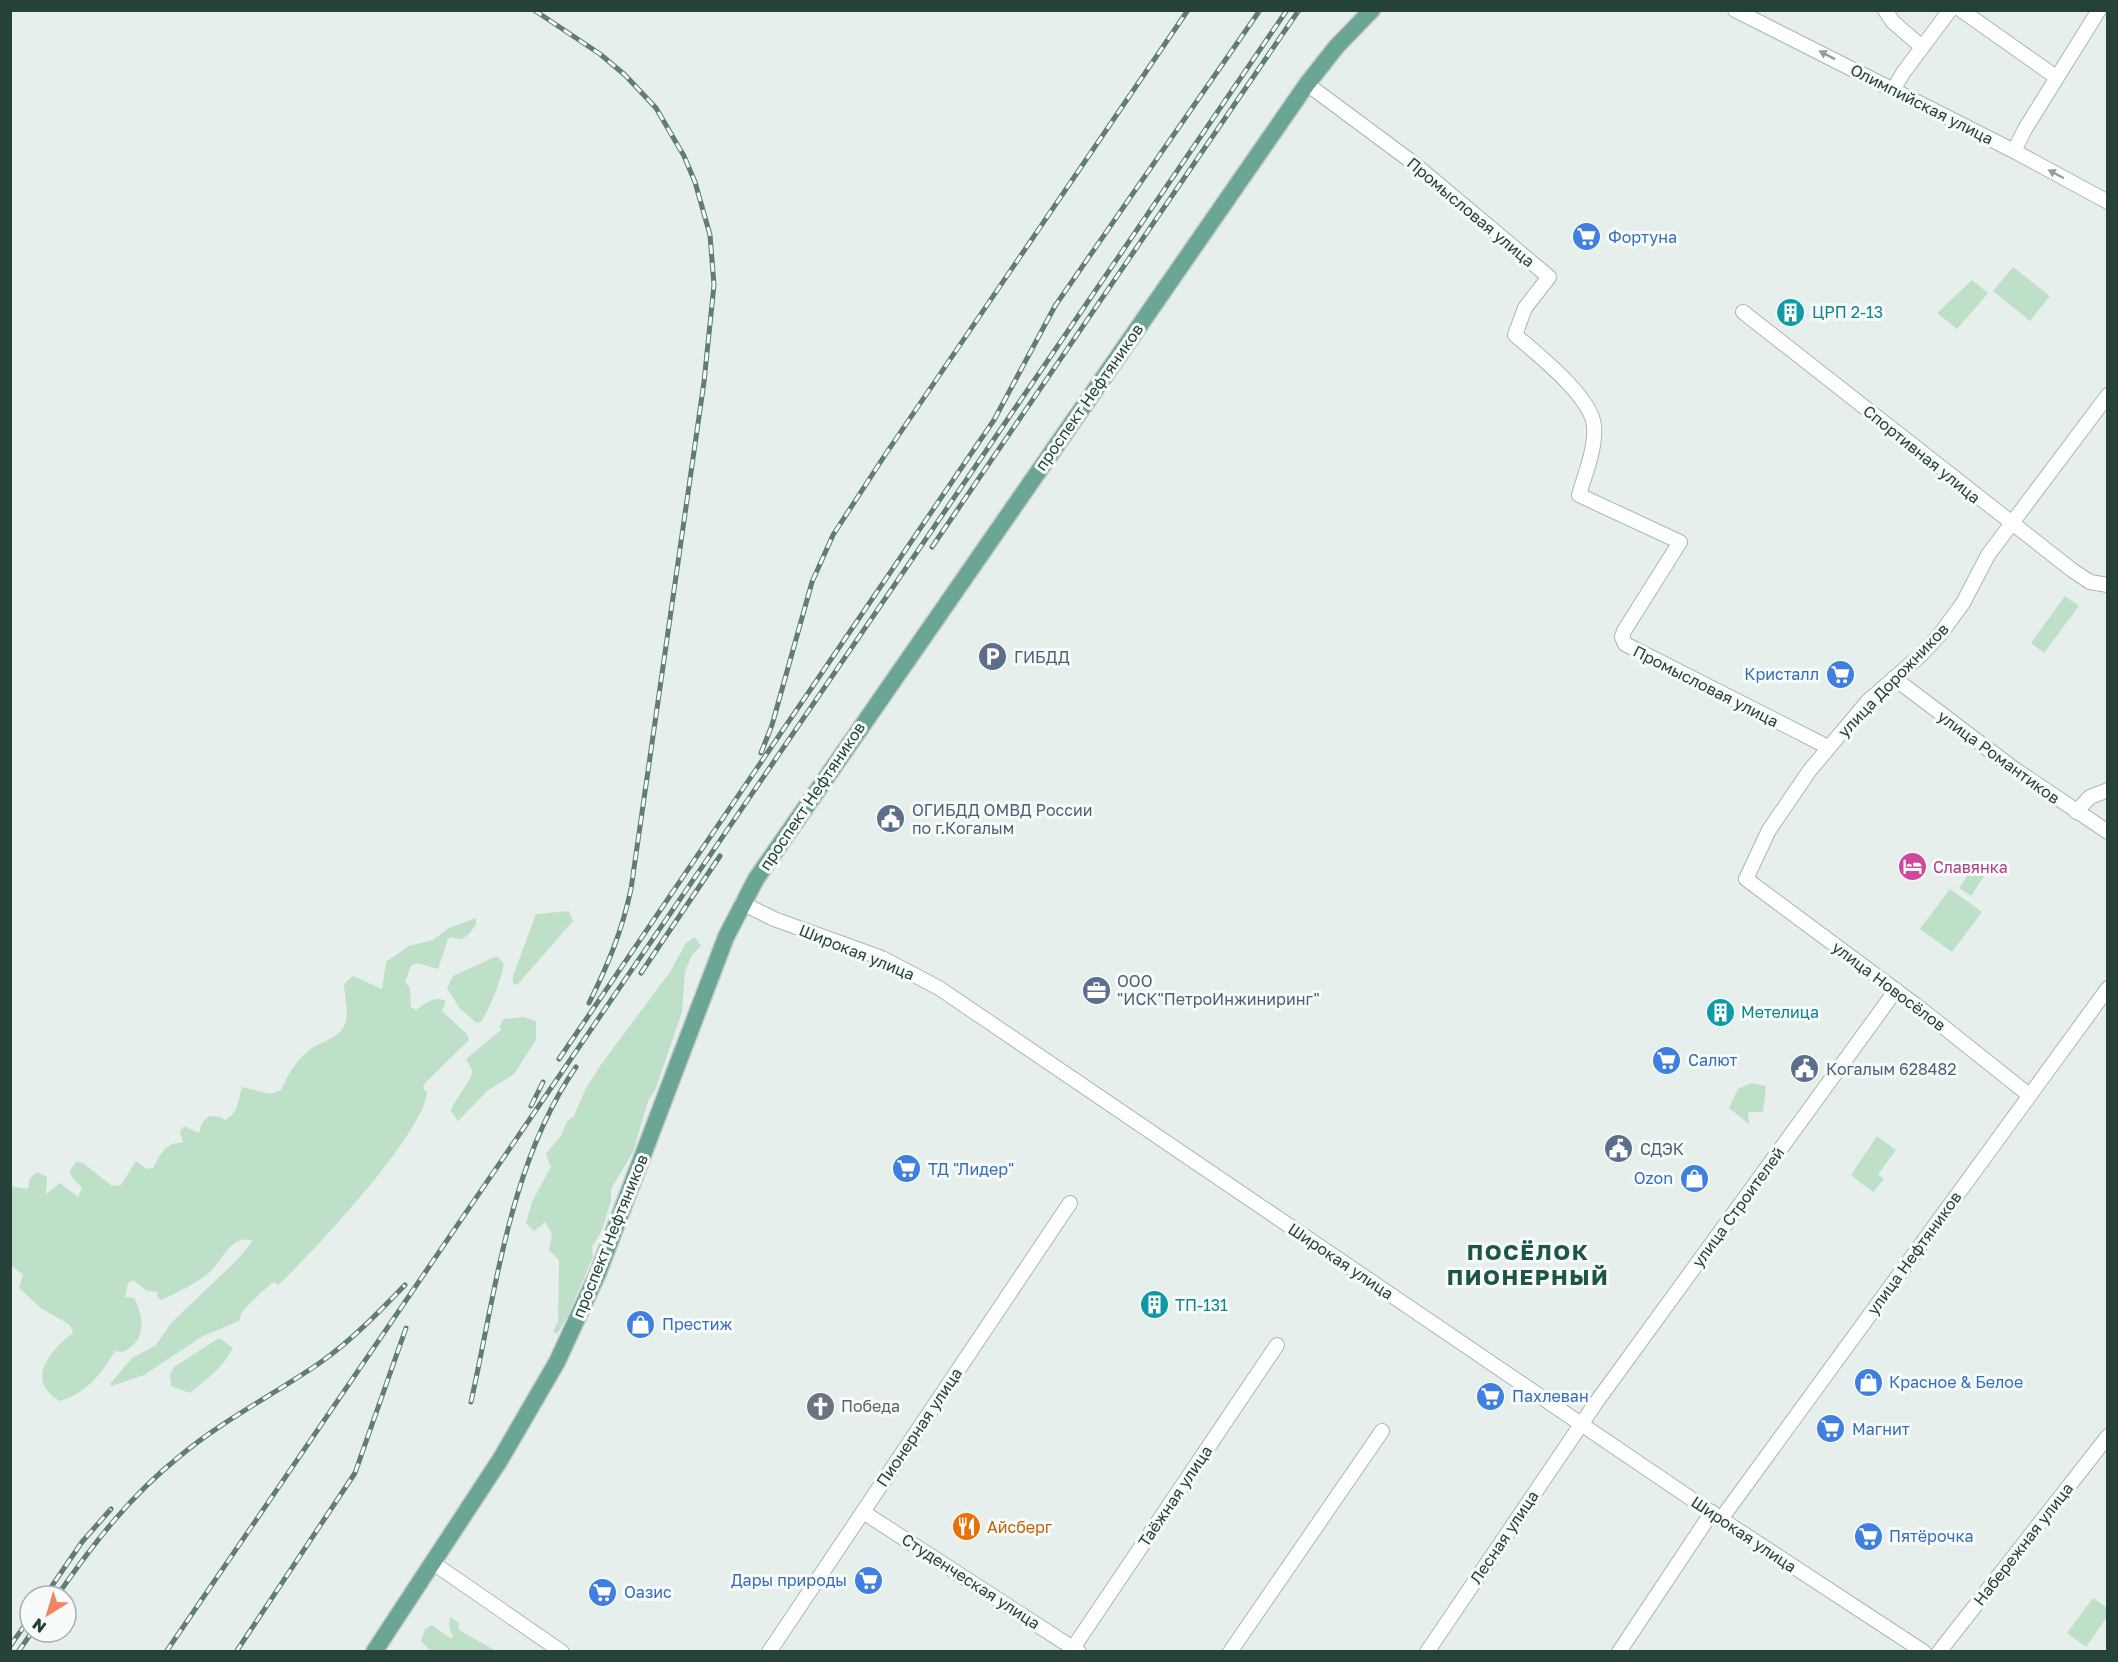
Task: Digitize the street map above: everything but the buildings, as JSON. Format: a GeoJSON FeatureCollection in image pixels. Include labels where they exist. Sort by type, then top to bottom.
{"type":"FeatureCollection","features":[{"type":"Feature","properties":{"kind":"main road","name":"проспект Нефтяников"},"geometry":{"type":"LineString","coordinates":[[374,1652],[516,1435],[572,1332],[606,1251],[718,955],[742,903],[780,840],[1306,84],[1337,46],[1372,10]]}},
{"type":"Feature","properties":{"kind":"street","name":"Олимпийская улица"},"geometry":{"type":"LineString","coordinates":[[1735,10],[2014,151],[2108,202]]}},
{"type":"Feature","properties":{"kind":"street"},"geometry":{"type":"LineString","coordinates":[[1885,10],[1893,22],[1922,47]]}},
{"type":"Feature","properties":{"kind":"street"},"geometry":{"type":"LineString","coordinates":[[1893,90],[1950,10]]}},
{"type":"Feature","properties":{"kind":"street"},"geometry":{"type":"LineString","coordinates":[[1961,10],[2056,77]]}},
{"type":"Feature","properties":{"kind":"street"},"geometry":{"type":"LineString","coordinates":[[2014,151],[2095,15],[2108,16]]}},
{"type":"Feature","properties":{"kind":"street","name":"Промысловая улица"},"geometry":{"type":"LineString","coordinates":[[1306,84],[1412,162],[1549,277],[1526,308],[1515,335],[1581,398],[1593,417],[1594,438],[1579,495],[1680,542],[1624,631],[1622,637],[1625,644],[1828,747]]}},
{"type":"Feature","properties":{"kind":"street","name":"Спортивная улица"},"geometry":{"type":"LineString","coordinates":[[1743,312],[2011,524],[2085,579],[2108,585]]}},
{"type":"Feature","properties":{"kind":"street","name":"улица Дорожников"},"geometry":{"type":"LineString","coordinates":[[1746,879],[1769,830],[1828,747],[1868,701],[1941,633],[1963,603],[1988,555],[2108,395]]}},
{"type":"Feature","properties":{"kind":"street","name":"улица Романтиков"},"geometry":{"type":"LineString","coordinates":[[1894,678],[2076,812],[2108,832]]}},
{"type":"Feature","properties":{"kind":"street"},"geometry":{"type":"LineString","coordinates":[[2076,812],[2090,797],[2108,790]]}},
{"type":"Feature","properties":{"kind":"street","name":"улица Новосёлов"},"geometry":{"type":"LineString","coordinates":[[1746,879],[1896,990],[2029,1095]]}},
{"type":"Feature","properties":{"kind":"street","name":"Широкая улица"},"geometry":{"type":"LineString","coordinates":[[742,903],[774,919],[882,958],[939,988],[1717,1516],[1924,1652]]}},
{"type":"Feature","properties":{"kind":"street","name":"улица Нефтяников"},"geometry":{"type":"LineString","coordinates":[[1619,1652],[2108,988]]}},
{"type":"Feature","properties":{"kind":"street","name":"улица Строителей"},"geometry":{"type":"LineString","coordinates":[[1581,1423],[1896,990]]}},
{"type":"Feature","properties":{"kind":"street","name":"Пионерная улица"},"geometry":{"type":"LineString","coordinates":[[769,1652],[1070,1203]]}},
{"type":"Feature","properties":{"kind":"street","name":"Таёжная улица"},"geometry":{"type":"LineString","coordinates":[[1076,1649],[1277,1344]]}},
{"type":"Feature","properties":{"kind":"street","name":"Лесная улица"},"geometry":{"type":"LineString","coordinates":[[1427,1652],[1581,1423]]}},
{"type":"Feature","properties":{"kind":"street"},"geometry":{"type":"LineString","coordinates":[[1230,1652],[1382,1431]]}},
{"type":"Feature","properties":{"kind":"street","name":"Набережная улица"},"geometry":{"type":"LineString","coordinates":[[1939,1652],[2108,1436]]}},
{"type":"Feature","properties":{"kind":"street","name":"Студенческая улица"},"geometry":{"type":"LineString","coordinates":[[863,1512],[1076,1649]]}},
{"type":"Feature","properties":{"kind":"street"},"geometry":{"type":"LineString","coordinates":[[433,1563],[562,1652]]}},
{"type":"Feature","properties":{"kind":"green space"},"geometry":{"type":"Polygon","coordinates":[[[2013,267],[2050,296],[2030,321],[1993,291],[2013,267]]]}},
{"type":"Feature","properties":{"kind":"green space"},"geometry":{"type":"Polygon","coordinates":[[[1972,280],[1988,293],[1957,329],[1937,313],[1972,280]]]}},
{"type":"Feature","properties":{"kind":"green space"},"geometry":{"type":"Polygon","coordinates":[[[2065,596],[2079,606],[2044,653],[2031,643],[2065,596]]]}},
{"type":"Feature","properties":{"kind":"green space"},"geometry":{"type":"Polygon","coordinates":[[[1973,867],[1985,875],[1971,896],[1959,888],[1973,867]]]}},
{"type":"Feature","properties":{"kind":"green space"},"geometry":{"type":"Polygon","coordinates":[[[1950,889],[1982,912],[1952,952],[1920,929],[1950,889]]]}},
{"type":"Feature","properties":{"kind":"green space"},"geometry":{"type":"Polygon","coordinates":[[[569,911],[573,921],[517,985],[513,983],[513,976],[536,914],[569,911]]]}},
{"type":"Feature","properties":{"kind":"green space"},"geometry":{"type":"Polygon","coordinates":[[[476,918],[476,924],[466,936],[460,939],[452,937],[448,939],[438,969],[417,963],[411,966],[405,981],[410,988],[411,1007],[416,1010],[434,999],[446,1001],[442,1011],[467,1034],[469,1040],[425,1083],[423,1089],[427,1092],[421,1111],[408,1135],[388,1163],[315,1248],[278,1285],[274,1282],[247,1306],[241,1313],[239,1321],[203,1336],[144,1375],[112,1386],[110,1384],[132,1358],[156,1345],[172,1322],[236,1261],[253,1241],[239,1241],[234,1244],[206,1275],[160,1300],[158,1292],[147,1291],[133,1280],[128,1283],[125,1297],[134,1298],[140,1313],[141,1328],[136,1342],[123,1352],[115,1351],[99,1375],[78,1393],[60,1401],[50,1393],[44,1384],[42,1375],[44,1366],[56,1348],[73,1333],[70,1325],[41,1308],[19,1288],[23,1275],[11,1265],[11,1186],[28,1189],[30,1178],[37,1172],[47,1177],[46,1194],[60,1183],[78,1197],[82,1188],[71,1176],[70,1171],[76,1162],[83,1163],[112,1186],[121,1185],[136,1161],[147,1169],[153,1168],[168,1147],[172,1144],[183,1143],[180,1132],[184,1126],[199,1133],[202,1123],[209,1116],[225,1120],[230,1117],[237,1106],[242,1087],[270,1094],[281,1090],[302,1056],[340,1032],[346,1021],[347,1012],[344,984],[353,976],[382,989],[386,962],[409,946],[433,940],[449,928],[476,918]]]}},
{"type":"Feature","properties":{"kind":"green space"},"geometry":{"type":"Polygon","coordinates":[[[695,937],[701,946],[692,955],[685,971],[682,1012],[656,1088],[648,1101],[633,1152],[611,1189],[611,1201],[601,1232],[592,1247],[593,1257],[567,1317],[557,1334],[553,1332],[558,1321],[559,1260],[549,1250],[552,1234],[545,1222],[534,1231],[526,1223],[532,1202],[551,1167],[546,1154],[562,1134],[567,1121],[574,1116],[586,1088],[600,1066],[670,972],[686,943],[695,937]]]}},
{"type":"Feature","properties":{"kind":"green space"},"geometry":{"type":"Polygon","coordinates":[[[497,956],[504,964],[500,979],[485,1015],[481,1022],[477,1023],[460,1009],[447,988],[453,976],[497,956]]]}},
{"type":"Feature","properties":{"kind":"green space"},"geometry":{"type":"Polygon","coordinates":[[[523,1017],[536,1021],[536,1040],[514,1074],[487,1091],[458,1121],[451,1111],[471,1076],[472,1070],[466,1059],[502,1029],[499,1027],[504,1019],[523,1017]]]}},
{"type":"Feature","properties":{"kind":"green space"},"geometry":{"type":"Polygon","coordinates":[[[1751,1083],[1766,1086],[1763,1112],[1748,1112],[1749,1124],[1729,1108],[1738,1089],[1751,1083]]]}},
{"type":"Feature","properties":{"kind":"green space"},"geometry":{"type":"Polygon","coordinates":[[[1877,1136],[1896,1150],[1878,1174],[1884,1179],[1873,1192],[1851,1175],[1877,1136]]]}},
{"type":"Feature","properties":{"kind":"green space"},"geometry":{"type":"Polygon","coordinates":[[[219,1338],[233,1348],[214,1372],[190,1393],[171,1386],[170,1375],[174,1367],[219,1338]]]}},
{"type":"Feature","properties":{"kind":"green space"},"geometry":{"type":"Polygon","coordinates":[[[2093,1598],[2107,1608],[2107,1617],[2086,1647],[2067,1633],[2093,1598]]]}},
{"type":"Feature","properties":{"kind":"green space"},"geometry":{"type":"Polygon","coordinates":[[[450,1617],[458,1622],[459,1630],[496,1651],[432,1652],[421,1641],[425,1629],[432,1625],[450,1638],[453,1637],[449,1627],[450,1617]]]}},
{"type":"Feature","properties":{"kind":"railway"},"geometry":{"type":"LineString","coordinates":[[534,10],[600,54],[625,75],[656,108],[684,156],[695,182],[710,235],[714,285],[704,382],[631,889],[614,948],[589,1003]]}},
{"type":"Feature","properties":{"kind":"railway"},"geometry":{"type":"LineString","coordinates":[[761,753],[772,725],[812,582],[833,535],[1188,10]]}},
{"type":"Feature","properties":{"kind":"railway"},"geometry":{"type":"LineString","coordinates":[[559,1059],[994,420],[1055,306],[1260,10]]}},
{"type":"Feature","properties":{"kind":"railway"},"geometry":{"type":"LineString","coordinates":[[166,1652],[1287,10]]}},
{"type":"Feature","properties":{"kind":"railway"},"geometry":{"type":"LineString","coordinates":[[932,547],[1299,10]]}},
{"type":"Feature","properties":{"kind":"railway"},"geometry":{"type":"LineString","coordinates":[[641,973],[720,856]]}},
{"type":"Feature","properties":{"kind":"railway"},"geometry":{"type":"LineString","coordinates":[[471,1402],[498,1272],[520,1185],[535,1144],[554,1104],[576,1067]]}},
{"type":"Feature","properties":{"kind":"railway"},"geometry":{"type":"LineString","coordinates":[[531,1106],[543,1082]]}},
{"type":"Feature","properties":{"kind":"railway"},"geometry":{"type":"LineString","coordinates":[[66,1584],[113,1522],[162,1471],[231,1419],[303,1374],[344,1344],[405,1285]]}},
{"type":"Feature","properties":{"kind":"railway"},"geometry":{"type":"LineString","coordinates":[[236,1652],[355,1473],[406,1328]]}},
{"type":"Feature","properties":{"kind":"railway"},"geometry":{"type":"LineString","coordinates":[[53,1584],[82,1542],[111,1509]]}},
{"type":"Feature","properties":{"kind":"railway"},"geometry":{"type":"LineString","coordinates":[[10,1646],[18,1635]]}},
{"type":"Feature","properties":{"kind":"railway"},"geometry":{"type":"LineString","coordinates":[[18,1652],[24,1644]]}},
{"type":"Feature","properties":{"kind":"place","name":"Фортуна"},"geometry":{"type":"Point","coordinates":[1587,237]}},
{"type":"Feature","properties":{"kind":"place","name":"ЦРП 2-13"},"geometry":{"type":"Point","coordinates":[1791,312]}},
{"type":"Feature","properties":{"kind":"place","name":"ГИБДД"},"geometry":{"type":"Point","coordinates":[993,657]}},
{"type":"Feature","properties":{"kind":"place","name":"Кристалл"},"geometry":{"type":"Point","coordinates":[1840,674]}},
{"type":"Feature","properties":{"kind":"place","name":"ОГИБДД ОМВД России по г.Когалым"},"geometry":{"type":"Point","coordinates":[891,819]}},
{"type":"Feature","properties":{"kind":"place","name":"Славянка"},"geometry":{"type":"Point","coordinates":[1912,867]}},
{"type":"Feature","properties":{"kind":"place","name":"ООО \"ИСК\"ПетроИнжиниринг\""},"geometry":{"type":"Point","coordinates":[1096,990]}},
{"type":"Feature","properties":{"kind":"place","name":"Метелица"},"geometry":{"type":"Point","coordinates":[1720,1012]}},
{"type":"Feature","properties":{"kind":"place","name":"Салют"},"geometry":{"type":"Point","coordinates":[1667,1060]}},
{"type":"Feature","properties":{"kind":"place","name":"Когалым 628482"},"geometry":{"type":"Point","coordinates":[1805,1069]}},
{"type":"Feature","properties":{"kind":"place","name":"СДЭК"},"geometry":{"type":"Point","coordinates":[1619,1149]}},
{"type":"Feature","properties":{"kind":"place","name":"ТД \"Лидер\""},"geometry":{"type":"Point","coordinates":[907,1169]}},
{"type":"Feature","properties":{"kind":"place","name":"Ozon"},"geometry":{"type":"Point","coordinates":[1694,1178]}},
{"type":"Feature","properties":{"kind":"place","name":"ТП-131"},"geometry":{"type":"Point","coordinates":[1154,1305]}},
{"type":"Feature","properties":{"kind":"place","name":"Престиж"},"geometry":{"type":"Point","coordinates":[641,1324]}},
{"type":"Feature","properties":{"kind":"place","name":"Красное & Белое"},"geometry":{"type":"Point","coordinates":[1868,1382]}},
{"type":"Feature","properties":{"kind":"place","name":"Пахлеван"},"geometry":{"type":"Point","coordinates":[1491,1396]}},
{"type":"Feature","properties":{"kind":"place","name":"Победа"},"geometry":{"type":"Point","coordinates":[820,1406]}},
{"type":"Feature","properties":{"kind":"place","name":"Магнит"},"geometry":{"type":"Point","coordinates":[1831,1429]}},
{"type":"Feature","properties":{"kind":"place","name":"Айсберг"},"geometry":{"type":"Point","coordinates":[966,1527]}},
{"type":"Feature","properties":{"kind":"place","name":"Пятёрочка"},"geometry":{"type":"Point","coordinates":[1868,1536]}},
{"type":"Feature","properties":{"kind":"place","name":"Дары природы"},"geometry":{"type":"Point","coordinates":[868,1580]}},
{"type":"Feature","properties":{"kind":"place","name":"Оазис"},"geometry":{"type":"Point","coordinates":[603,1592]}},
{"type":"Feature","properties":{"kind":"district","name":"ПОСЁЛОК ПИОНЕРНЫЙ"},"geometry":{"type":"Point","coordinates":[1528,1264]}}]}
